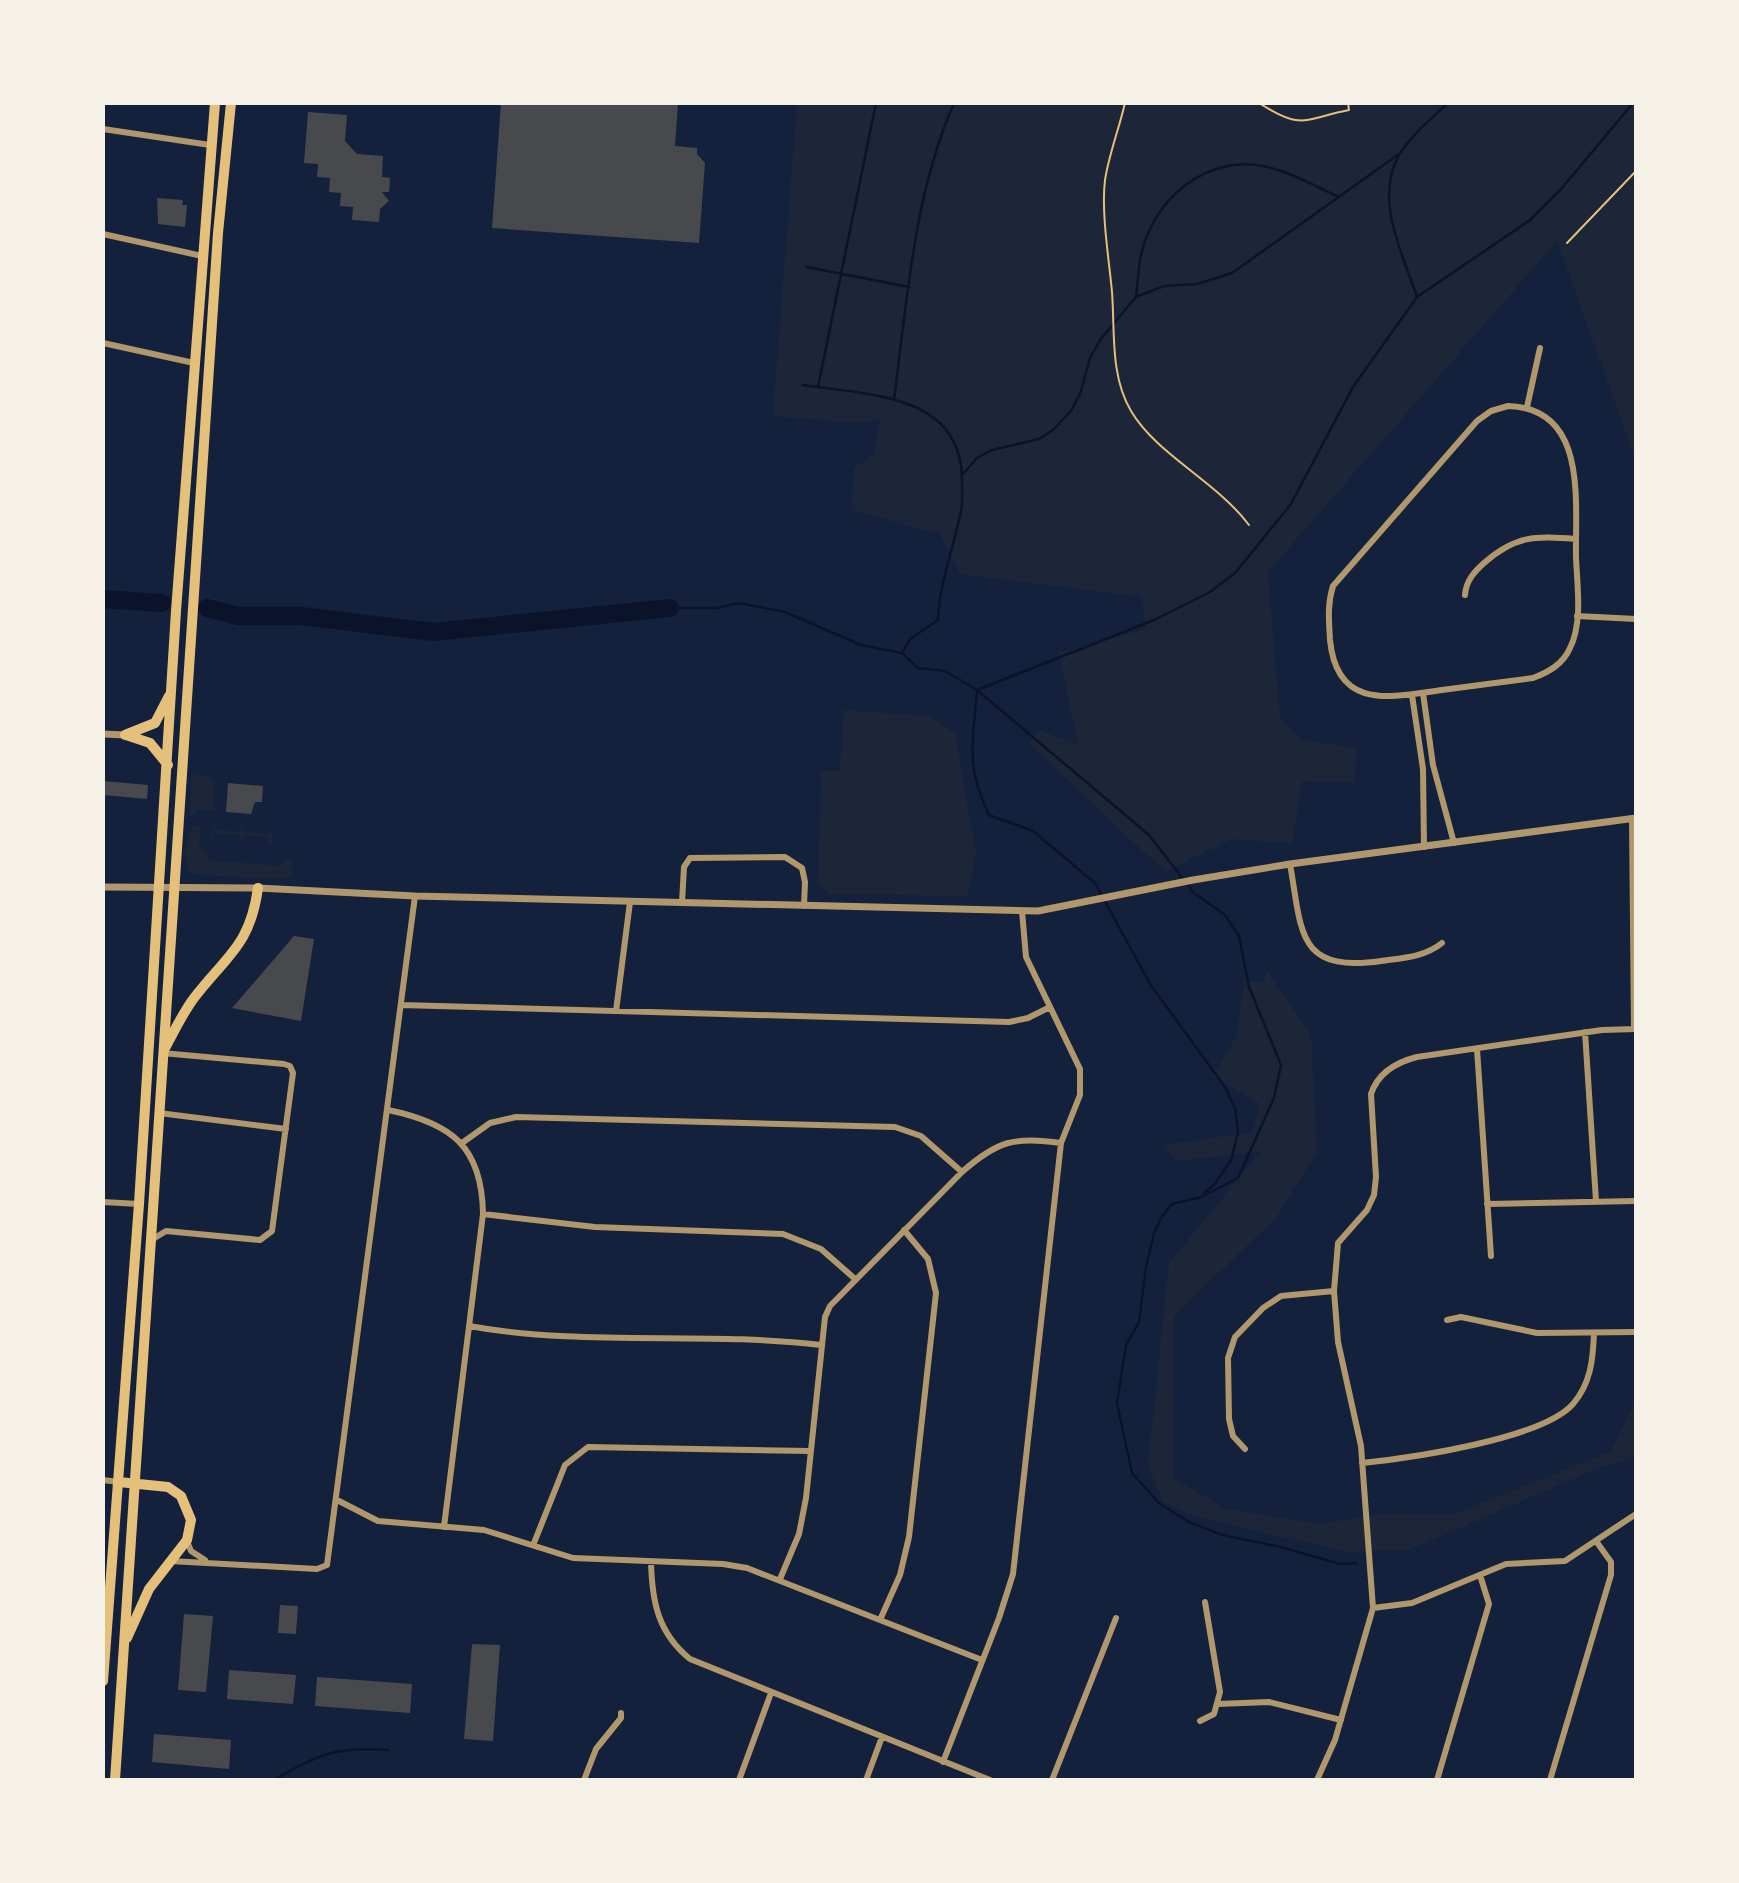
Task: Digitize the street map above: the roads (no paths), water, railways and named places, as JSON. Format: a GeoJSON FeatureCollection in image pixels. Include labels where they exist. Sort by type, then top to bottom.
{"type":"FeatureCollection","features":[{"type":"Feature","properties":{"kind":"highway"},"geometry":{"type":"LineString","coordinates":[[103,1681],[139,1204],[157,887],[168,765],[194,363],[215,103]]}},
{"type":"Feature","properties":{"kind":"highway"},"geometry":{"type":"LineString","coordinates":[[115,1779],[218,233],[231,103]]}},
{"type":"Feature","properties":{"kind":"highway"},"geometry":{"type":"LineString","coordinates":[[125,735],[155,723],[173,686]]}},
{"type":"Feature","properties":{"kind":"highway"},"geometry":{"type":"LineString","coordinates":[[125,735],[150,743],[168,765]]}},
{"type":"Feature","properties":{"kind":"highway"},"geometry":{"type":"LineString","coordinates":[[162,1053],[193,999],[246,935],[254,917],[258,888]]}},
{"type":"Feature","properties":{"kind":"highway"},"geometry":{"type":"LineString","coordinates":[[118,1482],[163,1486],[181,1496],[191,1520],[187,1540],[143,1599],[122,1652]]}},
{"type":"Feature","properties":{"kind":"street"},"geometry":{"type":"LineString","coordinates":[[103,128],[210,145]]}},
{"type":"Feature","properties":{"kind":"street"},"geometry":{"type":"LineString","coordinates":[[103,234],[202,256]]}},
{"type":"Feature","properties":{"kind":"street"},"geometry":{"type":"LineString","coordinates":[[103,343],[194,363]]}},
{"type":"Feature","properties":{"kind":"street"},"geometry":{"type":"LineString","coordinates":[[1527,407],[1540,348]]}},
{"type":"Feature","properties":{"kind":"street"},"geometry":{"type":"LineString","coordinates":[[1527,407],[1547,417],[1563,438],[1577,486],[1577,616],[1571,648],[1561,662],[1544,674],[1387,698],[1364,694],[1346,682],[1339,673],[1331,652],[1328,613],[1333,586],[1477,421],[1498,408],[1527,407]]}},
{"type":"Feature","properties":{"kind":"street"},"geometry":{"type":"LineString","coordinates":[[1465,595],[1466,587],[1476,571],[1504,546],[1526,538],[1576,539]]}},
{"type":"Feature","properties":{"kind":"street"},"geometry":{"type":"LineString","coordinates":[[1577,616],[1636,619]]}},
{"type":"Feature","properties":{"kind":"street"},"geometry":{"type":"LineString","coordinates":[[1423,692],[1433,765],[1454,843]]}},
{"type":"Feature","properties":{"kind":"street"},"geometry":{"type":"LineString","coordinates":[[1412,695],[1423,769],[1424,847]]}},
{"type":"Feature","properties":{"kind":"street"},"geometry":{"type":"LineString","coordinates":[[103,734],[125,735]]}},
{"type":"Feature","properties":{"kind":"street"},"geometry":{"type":"LineString","coordinates":[[103,887],[258,888],[415,896],[1038,911],[1290,864],[1634,819],[1635,1029],[1584,1032],[1410,1058],[1394,1066],[1374,1086],[1371,1094],[1376,1177],[1374,1195],[1367,1210],[1338,1243],[1334,1292],[1338,1342],[1362,1463],[1373,1608],[1341,1720],[1317,1780]]}},
{"type":"Feature","properties":{"kind":"street"},"geometry":{"type":"LineString","coordinates":[[682,903],[684,867],[690,858],[785,857],[802,868],[805,882],[804,906]]}},
{"type":"Feature","properties":{"kind":"street"},"geometry":{"type":"LineString","coordinates":[[1290,864],[1303,934],[1310,946],[1324,958],[1356,965],[1409,957],[1435,949],[1442,943]]}},
{"type":"Feature","properties":{"kind":"street"},"geometry":{"type":"LineString","coordinates":[[170,1562],[324,1568],[328,1561],[415,896]]}},
{"type":"Feature","properties":{"kind":"street"},"geometry":{"type":"LineString","coordinates":[[616,1011],[630,902]]}},
{"type":"Feature","properties":{"kind":"street"},"geometry":{"type":"LineString","coordinates":[[943,1762],[1005,1600],[1018,1547],[1061,1143],[1080,1095],[1082,1079],[1080,1069],[1026,957],[1022,911]]}},
{"type":"Feature","properties":{"kind":"street"},"geometry":{"type":"LineString","coordinates":[[401,1005],[1009,1022],[1028,1018],[1050,1007]]}},
{"type":"Feature","properties":{"kind":"street"},"geometry":{"type":"LineString","coordinates":[[1584,1032],[1596,1201]]}},
{"type":"Feature","properties":{"kind":"street"},"geometry":{"type":"LineString","coordinates":[[1477,1049],[1491,1256]]}},
{"type":"Feature","properties":{"kind":"street"},"geometry":{"type":"LineString","coordinates":[[149,1247],[157,1234],[166,1231],[260,1240],[268,1238],[272,1231],[293,1073],[290,1066],[162,1053]]}},
{"type":"Feature","properties":{"kind":"street"},"geometry":{"type":"LineString","coordinates":[[388,1110],[432,1121],[462,1143],[479,1175],[483,1214],[444,1527]]}},
{"type":"Feature","properties":{"kind":"street"},"geometry":{"type":"LineString","coordinates":[[159,1113],[286,1129]]}},
{"type":"Feature","properties":{"kind":"street"},"geometry":{"type":"LineString","coordinates":[[462,1143],[490,1123],[516,1117],[895,1127],[921,1136],[962,1172]]}},
{"type":"Feature","properties":{"kind":"street"},"geometry":{"type":"LineString","coordinates":[[780,1579],[799,1534],[821,1345],[825,1317],[830,1306],[854,1278],[962,1172],[986,1152],[1023,1139],[1061,1143]]}},
{"type":"Feature","properties":{"kind":"street"},"geometry":{"type":"LineString","coordinates":[[1487,1204],[1636,1201]]}},
{"type":"Feature","properties":{"kind":"street"},"geometry":{"type":"LineString","coordinates":[[103,1202],[139,1204]]}},
{"type":"Feature","properties":{"kind":"street"},"geometry":{"type":"LineString","coordinates":[[483,1214],[596,1227],[783,1234],[821,1249],[854,1278]]}},
{"type":"Feature","properties":{"kind":"street"},"geometry":{"type":"LineString","coordinates":[[880,1620],[900,1575],[909,1537],[936,1293],[928,1259],[904,1230]]}},
{"type":"Feature","properties":{"kind":"street"},"geometry":{"type":"LineString","coordinates":[[1245,1449],[1233,1436],[1229,1419],[1228,1359],[1235,1336],[1263,1308],[1281,1296],[1334,1292]]}},
{"type":"Feature","properties":{"kind":"street"},"geometry":{"type":"LineString","coordinates":[[1447,1321],[1461,1317],[1538,1333],[1636,1332]]}},
{"type":"Feature","properties":{"kind":"street"},"geometry":{"type":"LineString","coordinates":[[468,1326],[530,1334],[777,1341],[821,1345]]}},
{"type":"Feature","properties":{"kind":"street"},"geometry":{"type":"LineString","coordinates":[[1362,1463],[1433,1452],[1533,1429],[1553,1420],[1573,1404],[1586,1384],[1592,1362],[1594,1333]]}},
{"type":"Feature","properties":{"kind":"street"},"geometry":{"type":"LineString","coordinates":[[534,1544],[565,1465],[588,1447],[809,1451]]}},
{"type":"Feature","properties":{"kind":"street"},"geometry":{"type":"LineString","coordinates":[[103,1480],[118,1482]]}},
{"type":"Feature","properties":{"kind":"street"},"geometry":{"type":"LineString","coordinates":[[337,1500],[378,1521],[484,1530],[573,1558],[734,1565],[780,1579],[982,1660]]}},
{"type":"Feature","properties":{"kind":"street"},"geometry":{"type":"LineString","coordinates":[[1373,1608],[1412,1603],[1515,1562],[1565,1561],[1636,1514]]}},
{"type":"Feature","properties":{"kind":"street"},"geometry":{"type":"LineString","coordinates":[[187,1540],[198,1557],[220,1563]]}},
{"type":"Feature","properties":{"kind":"street"},"geometry":{"type":"LineString","coordinates":[[1550,1780],[1611,1575],[1611,1562],[1596,1541]]}},
{"type":"Feature","properties":{"kind":"street"},"geometry":{"type":"LineString","coordinates":[[650,1562],[653,1601],[659,1620],[672,1642],[699,1664],[990,1780]]}},
{"type":"Feature","properties":{"kind":"street"},"geometry":{"type":"LineString","coordinates":[[1437,1780],[1489,1604],[1480,1575]]}},
{"type":"Feature","properties":{"kind":"street"},"geometry":{"type":"LineString","coordinates":[[1200,1721],[1214,1714],[1220,1692],[1205,1602]]}},
{"type":"Feature","properties":{"kind":"street"},"geometry":{"type":"LineString","coordinates":[[1052,1780],[1116,1618]]}},
{"type":"Feature","properties":{"kind":"street"},"geometry":{"type":"LineString","coordinates":[[739,1780],[771,1693]]}},
{"type":"Feature","properties":{"kind":"street"},"geometry":{"type":"LineString","coordinates":[[1217,1704],[1269,1702],[1341,1720]]}},
{"type":"Feature","properties":{"kind":"street"},"geometry":{"type":"LineString","coordinates":[[584,1780],[596,1749],[621,1718],[621,1713]]}},
{"type":"Feature","properties":{"kind":"street"},"geometry":{"type":"LineString","coordinates":[[866,1780],[882,1737]]}},
{"type":"Feature","properties":{"kind":"waterway"},"geometry":{"type":"LineString","coordinates":[[818,387],[876,103]]}},
{"type":"Feature","properties":{"kind":"waterway"},"geometry":{"type":"LineString","coordinates":[[894,399],[908,286],[921,211],[940,138],[954,103]]}},
{"type":"Feature","properties":{"kind":"waterway"},"geometry":{"type":"LineString","coordinates":[[1417,297],[1393,226],[1389,190],[1399,155],[1448,103]]}},
{"type":"Feature","properties":{"kind":"waterway"},"geometry":{"type":"LineString","coordinates":[[1197,1199],[1238,1178],[1274,1098],[1281,1065],[1249,987],[1239,936],[1225,915],[1194,893],[1149,835],[977,690],[1154,620],[1210,592],[1235,573],[1291,504],[1353,387],[1417,297],[1530,220],[1562,188],[1633,103]]}},
{"type":"Feature","properties":{"kind":"waterway"},"geometry":{"type":"LineString","coordinates":[[962,475],[977,458],[992,450],[1039,439],[1053,430],[1071,411],[1080,394],[1090,358],[1100,340],[1136,297],[1164,286],[1197,284],[1232,273],[1399,154]]}},
{"type":"Feature","properties":{"kind":"waterway"},"geometry":{"type":"LineString","coordinates":[[1136,297],[1141,255],[1158,215],[1171,198],[1205,173],[1246,164],[1268,167],[1295,176],[1337,196]]}},
{"type":"Feature","properties":{"kind":"waterway"},"geometry":{"type":"LineString","coordinates":[[807,267],[909,287]]}},
{"type":"Feature","properties":{"kind":"waterway"},"geometry":{"type":"LineString","coordinates":[[803,385],[882,396],[906,404],[928,414],[946,429],[958,451],[962,507],[944,579],[938,620],[910,639],[902,653]]}},
{"type":"Feature","properties":{"kind":"waterway"},"geometry":{"type":"LineString","coordinates":[[103,599],[162,603]]}},
{"type":"Feature","properties":{"kind":"waterway"},"geometry":{"type":"LineString","coordinates":[[670,608],[716,608],[739,603],[785,612],[861,645],[902,653],[918,668],[945,671],[977,690],[972,754],[976,782],[989,815],[1033,831],[1095,883],[1150,984],[1225,1087],[1235,1108],[1238,1133],[1231,1160],[1215,1184],[1203,1194]]}},
{"type":"Feature","properties":{"kind":"waterway"},"geometry":{"type":"LineString","coordinates":[[207,608],[238,616],[301,616],[433,632],[670,608]]}},
{"type":"Feature","properties":{"kind":"waterway"},"geometry":{"type":"LineString","coordinates":[[1197,1198],[1172,1204],[1161,1218],[1154,1233],[1146,1267],[1139,1322],[1126,1345],[1117,1403],[1132,1473],[1160,1504],[1189,1522],[1222,1535],[1281,1547],[1340,1564],[1356,1563]]}},
{"type":"Feature","properties":{"kind":"waterway"},"geometry":{"type":"LineString","coordinates":[[273,1780],[328,1754],[354,1749],[388,1750]]}}]}
